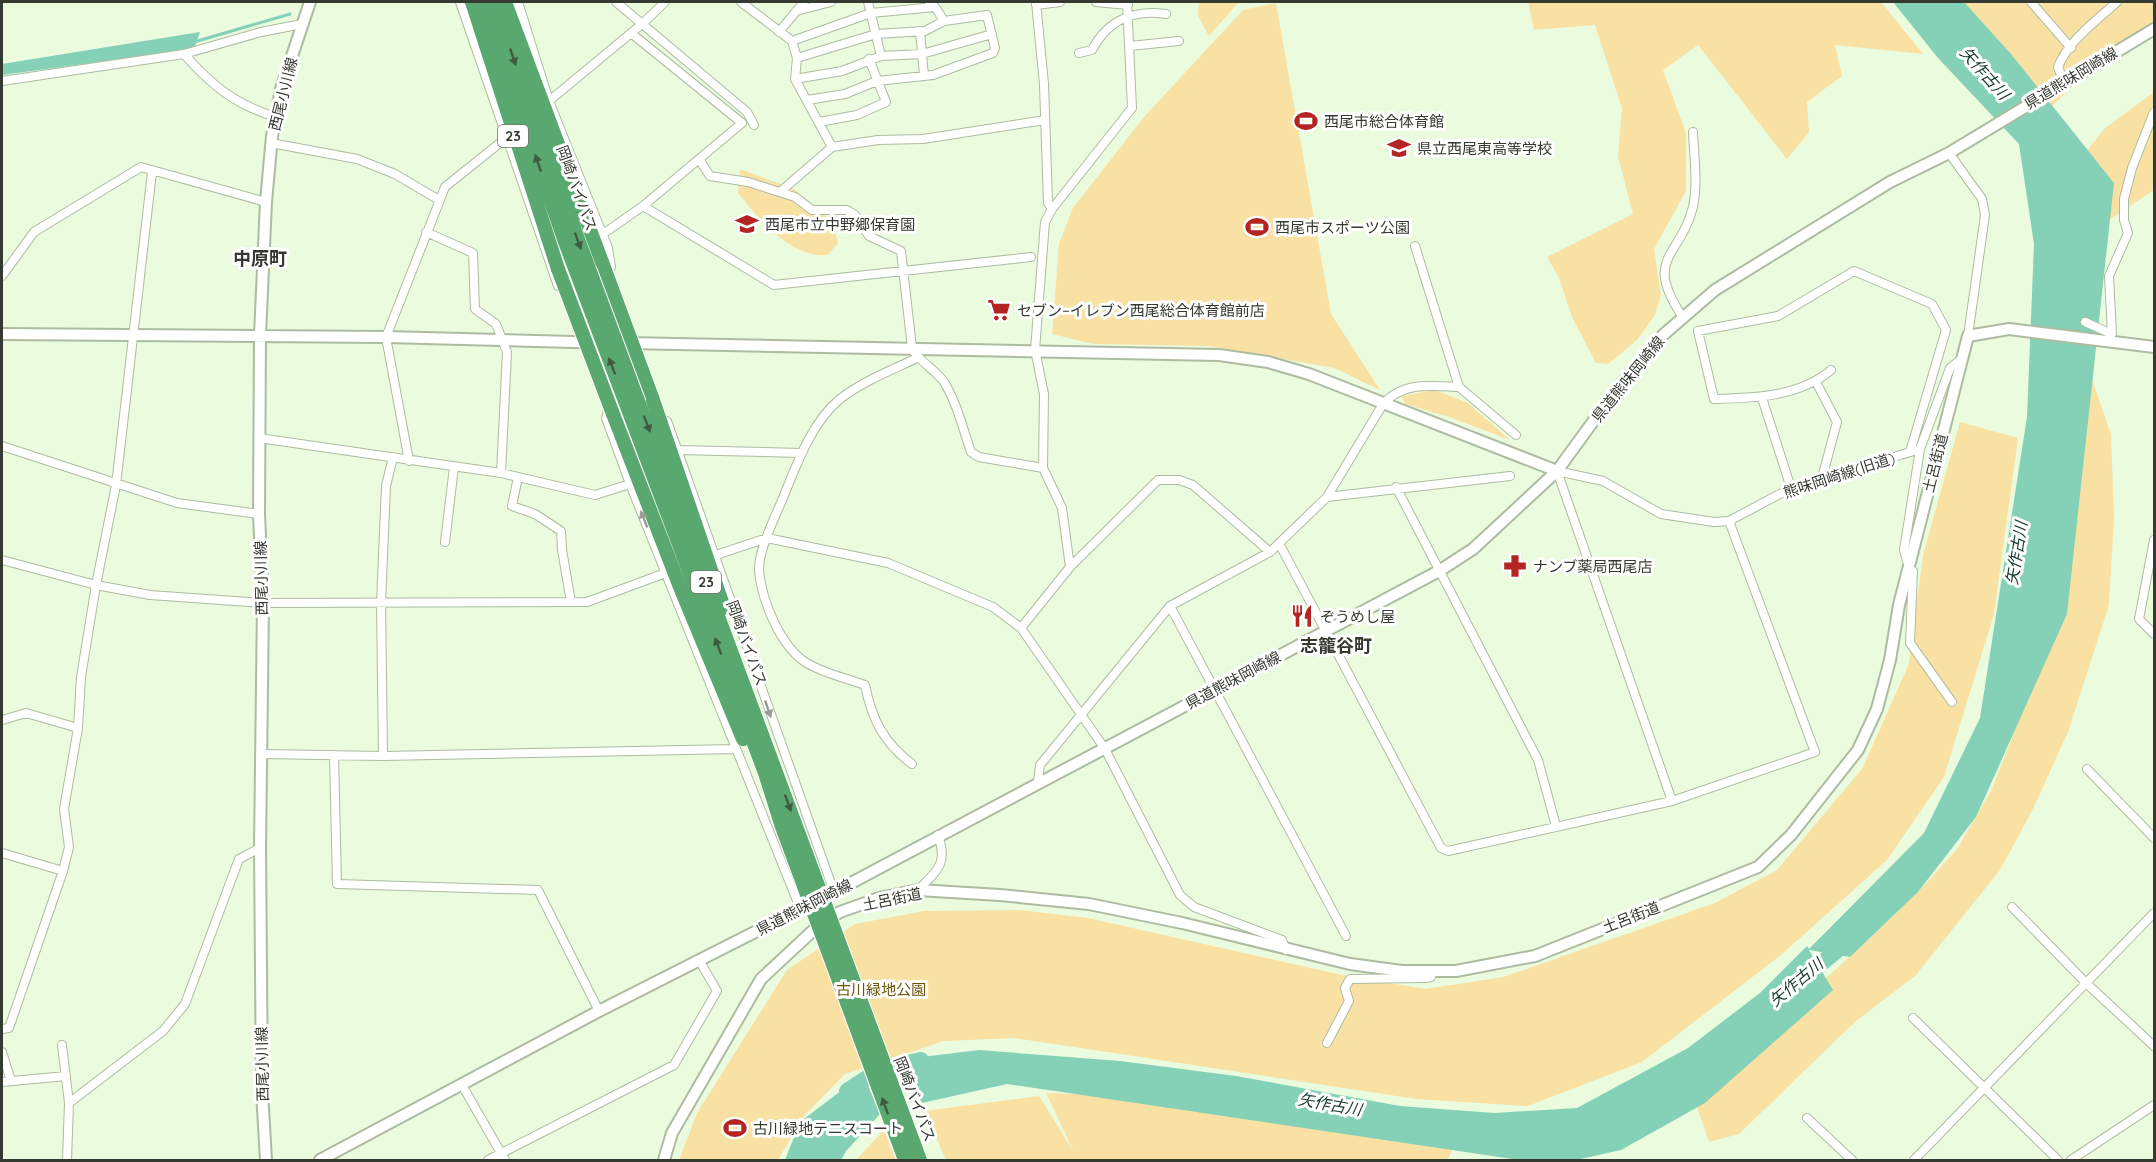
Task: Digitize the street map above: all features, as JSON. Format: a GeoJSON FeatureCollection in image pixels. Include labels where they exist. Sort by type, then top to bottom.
{"type":"FeatureCollection","features":[{"type":"Feature","properties":{"kind":"highway","name":"23"},"geometry":{"type":"LineString","coordinates":[[472,2],[558,269],[680,587],[741,735],[765,773]]}},
{"type":"Feature","properties":{"kind":"highway","name":"岡崎バイパス"},"geometry":{"type":"LineString","coordinates":[[482,2],[565,242],[765,773],[781,824],[905,1161]]}},
{"type":"Feature","properties":{"kind":"highway","name":"岡崎バイパス"},"geometry":{"type":"LineString","coordinates":[[495,2],[578,239],[920,1161]]}},
{"type":"Feature","properties":{"kind":"highway","name":"23"},"geometry":{"type":"LineString","coordinates":[[505,2],[715,576],[738,653],[763,723],[763,736]]}},
{"type":"Feature","properties":{"kind":"highway","name":"23"},"geometry":{"type":"LineString","coordinates":[[914,1143],[921,1147],[926,1161]]}},
{"type":"Feature","properties":{"kind":"street","name":"西尾小川線"},"geometry":{"type":"LineString","coordinates":[[266,1161],[262,1091],[260,848],[263,603],[259,514],[260,335],[271,143],[281,89],[310,2]]}},
{"type":"Feature","properties":{"kind":"street"},"geometry":{"type":"LineString","coordinates":[[460,2],[552,274],[564,299],[574,310]]}},
{"type":"Feature","properties":{"kind":"street"},"geometry":{"type":"LineString","coordinates":[[518,2],[549,101],[603,234],[611,267],[606,277]]}},
{"type":"Feature","properties":{"kind":"street"},"geometry":{"type":"LineString","coordinates":[[616,2],[747,112],[754,125]]}},
{"type":"Feature","properties":{"kind":"street"},"geometry":{"type":"LineString","coordinates":[[409,461],[386,337],[445,186],[505,139],[665,2]]}},
{"type":"Feature","properties":{"kind":"street"},"geometry":{"type":"LineString","coordinates":[[741,2],[792,41],[797,58],[795,79],[832,147]]}},
{"type":"Feature","properties":{"kind":"street"},"geometry":{"type":"LineString","coordinates":[[779,32],[804,2]]}},
{"type":"Feature","properties":{"kind":"street"},"geometry":{"type":"LineString","coordinates":[[796,11],[831,2]]}},
{"type":"Feature","properties":{"kind":"street"},"geometry":{"type":"LineString","coordinates":[[868,2],[881,56]]}},
{"type":"Feature","properties":{"kind":"street"},"geometry":{"type":"LineString","coordinates":[[1052,209],[1048,203],[1045,120],[1036,3],[1060,2]]}},
{"type":"Feature","properties":{"kind":"street"},"geometry":{"type":"LineString","coordinates":[[1070,567],[1062,508],[1043,468],[1044,394],[1035,350],[1045,222],[1052,209],[1132,108],[1128,3],[1096,2]]}},
{"type":"Feature","properties":{"kind":"street"},"geometry":{"type":"LineString","coordinates":[[2031,2],[2071,48]]}},
{"type":"Feature","properties":{"kind":"street"},"geometry":{"type":"LineString","coordinates":[[2064,83],[2058,67],[2071,48],[2117,2]]}},
{"type":"Feature","properties":{"kind":"street"},"geometry":{"type":"LineString","coordinates":[[792,41],[871,14],[932,4],[944,21]]}},
{"type":"Feature","properties":{"kind":"street"},"geometry":{"type":"LineString","coordinates":[[1079,53],[1092,50],[1097,40],[1116,21],[1152,12],[1166,14]]}},
{"type":"Feature","properties":{"kind":"street"},"geometry":{"type":"LineString","coordinates":[[797,58],[876,34],[920,31],[944,21],[987,15],[992,34],[995,48],[993,53],[986,58],[924,76],[878,81],[845,94],[807,100]]}},
{"type":"Feature","properties":{"kind":"street"},"geometry":{"type":"LineString","coordinates":[[2,81],[184,54],[261,32],[302,24]]}},
{"type":"Feature","properties":{"kind":"street","name":"県道熊味岡崎線"},"geometry":{"type":"LineString","coordinates":[[320,1161],[599,1011],[834,892],[1439,571],[1473,549],[1517,511],[1557,471],[1617,390],[1682,316],[1715,290],[1890,182],[1949,153],[2154,28]]}},
{"type":"Feature","properties":{"kind":"street"},"geometry":{"type":"LineString","coordinates":[[920,31],[924,76]]}},
{"type":"Feature","properties":{"kind":"street"},"geometry":{"type":"LineString","coordinates":[[603,234],[643,206],[742,123],[631,33]]}},
{"type":"Feature","properties":{"kind":"street"},"geometry":{"type":"LineString","coordinates":[[795,79],[842,71],[881,56],[922,54],[992,34]]}},
{"type":"Feature","properties":{"kind":"street"},"geometry":{"type":"LineString","coordinates":[[1130,46],[1179,41]]}},
{"type":"Feature","properties":{"kind":"street"},"geometry":{"type":"LineString","coordinates":[[184,54],[203,76],[230,98],[246,108],[275,117]]}},
{"type":"Feature","properties":{"kind":"street"},"geometry":{"type":"LineString","coordinates":[[819,122],[856,115],[886,102],[869,59]]}},
{"type":"Feature","properties":{"kind":"street"},"geometry":{"type":"LineString","coordinates":[[2113,338],[2109,276],[2128,233],[2124,219],[2124,199],[2132,168],[2154,112]]}},
{"type":"Feature","properties":{"kind":"street"},"geometry":{"type":"LineString","coordinates":[[780,192],[832,147],[878,140],[923,140],[1045,120]]}},
{"type":"Feature","properties":{"kind":"street"},"geometry":{"type":"LineString","coordinates":[[1682,316],[1669,296],[1665,265],[1673,245],[1682,237],[1693,205],[1693,132]]}},
{"type":"Feature","properties":{"kind":"street"},"geometry":{"type":"LineString","coordinates":[[271,143],[357,159],[395,174],[439,200]]}},
{"type":"Feature","properties":{"kind":"street"},"geometry":{"type":"LineString","coordinates":[[1949,153],[1982,199],[1985,215],[1968,336],[2009,329],[2113,338],[2154,347]]}},
{"type":"Feature","properties":{"kind":"street"},"geometry":{"type":"LineString","coordinates":[[699,159],[710,176],[748,182],[780,192],[795,197],[813,210],[835,208],[855,214],[869,236],[901,251],[915,353],[942,380],[952,396],[971,452],[980,457],[1043,468]]}},
{"type":"Feature","properties":{"kind":"street"},"geometry":{"type":"LineString","coordinates":[[2,276],[34,232],[141,167],[152,172],[266,202]]}},
{"type":"Feature","properties":{"kind":"street"},"geometry":{"type":"LineString","coordinates":[[2,1029],[9,1028],[63,871],[69,847],[64,809],[78,728],[81,677],[116,485],[152,172]]}},
{"type":"Feature","properties":{"kind":"street"},"geometry":{"type":"LineString","coordinates":[[643,206],[774,285],[1031,256]]}},
{"type":"Feature","properties":{"kind":"street"},"geometry":{"type":"LineString","coordinates":[[426,232],[473,252],[476,309],[496,324],[504,340],[507,352],[501,473]]}},
{"type":"Feature","properties":{"kind":"street"},"geometry":{"type":"LineString","coordinates":[[1415,246],[1459,387],[1516,435]]}},
{"type":"Feature","properties":{"kind":"street"},"geometry":{"type":"LineString","coordinates":[[1831,369],[1816,382],[1762,398],[1714,399],[1698,331],[1778,316],[1854,271],[1932,304],[1946,330],[1910,452]]}},
{"type":"Feature","properties":{"kind":"street"},"geometry":{"type":"LineString","coordinates":[[2085,321],[2113,338]]}},
{"type":"Feature","properties":{"kind":"street"},"geometry":{"type":"LineString","coordinates":[[2,334],[386,337],[915,353],[1035,350],[1219,355],[1248,359],[1309,374],[1557,471],[1603,481],[1661,514],[1714,522],[1729,521],[1815,752],[1672,801],[1448,851],[1441,848],[1280,544]]}},
{"type":"Feature","properties":{"kind":"street","name":"土呂街道"},"geometry":{"type":"LineString","coordinates":[[663,1161],[672,1133],[761,979],[819,924],[840,912],[879,898],[918,890],[1089,904],[1182,923],[1350,964],[1402,971],[1456,971],[1535,956],[1758,867],[1791,835],[1858,750],[1877,709],[1890,660],[1899,605],[1968,336]]}},
{"type":"Feature","properties":{"kind":"street"},"geometry":{"type":"LineString","coordinates":[[912,764],[896,752],[883,737],[870,711],[865,685],[806,663],[775,628],[759,569],[767,538],[802,453],[826,413],[840,399],[915,353]]}},
{"type":"Feature","properties":{"kind":"street"},"geometry":{"type":"LineString","coordinates":[[1952,702],[1910,643],[1913,572],[1909,568],[1904,550],[1920,449],[1950,368],[1961,359]]}},
{"type":"Feature","properties":{"kind":"street"},"geometry":{"type":"LineString","coordinates":[[643,374],[653,384],[678,450],[716,554],[756,678],[834,892]]}},
{"type":"Feature","properties":{"kind":"street"},"geometry":{"type":"LineString","coordinates":[[1816,382],[1837,422],[1822,478]]}},
{"type":"Feature","properties":{"kind":"street"},"geometry":{"type":"LineString","coordinates":[[1038,782],[1040,765],[1170,606],[1270,552],[1327,497],[1383,404],[1395,391],[1424,386],[1459,387]]}},
{"type":"Feature","properties":{"kind":"street"},"geometry":{"type":"LineString","coordinates":[[1762,398],[1791,488]]}},
{"type":"Feature","properties":{"kind":"street"},"geometry":{"type":"LineString","coordinates":[[612,409],[606,417],[630,484],[800,908]]}},
{"type":"Feature","properties":{"kind":"street"},"geometry":{"type":"LineString","coordinates":[[259,438],[501,473],[595,495],[630,484]]}},
{"type":"Feature","properties":{"kind":"street"},"geometry":{"type":"LineString","coordinates":[[2,446],[177,503],[259,514]]}},
{"type":"Feature","properties":{"kind":"street","name":"熊味岡崎線(旧道)"},"geometry":{"type":"LineString","coordinates":[[1729,521],[1791,488],[1920,449]]}},
{"type":"Feature","properties":{"kind":"street"},"geometry":{"type":"LineString","coordinates":[[678,450],[802,453]]}},
{"type":"Feature","properties":{"kind":"street"},"geometry":{"type":"LineString","coordinates":[[383,756],[381,603],[386,486],[393,457]]}},
{"type":"Feature","properties":{"kind":"street"},"geometry":{"type":"LineString","coordinates":[[446,542],[454,467]]}},
{"type":"Feature","properties":{"kind":"street"},"geometry":{"type":"LineString","coordinates":[[1557,471],[1672,801]]}},
{"type":"Feature","properties":{"kind":"street"},"geometry":{"type":"LineString","coordinates":[[1327,497],[1396,487],[1510,476]]}},
{"type":"Feature","properties":{"kind":"street"},"geometry":{"type":"LineString","coordinates":[[518,477],[512,506],[535,514],[561,531],[571,602]]}},
{"type":"Feature","properties":{"kind":"street"},"geometry":{"type":"LineString","coordinates":[[1021,628],[1070,567],[1158,480],[1179,480],[1193,484],[1270,552]]}},
{"type":"Feature","properties":{"kind":"street"},"geometry":{"type":"LineString","coordinates":[[1396,487],[1538,760],[1556,826]]}},
{"type":"Feature","properties":{"kind":"street"},"geometry":{"type":"LineString","coordinates":[[2,560],[96,585],[150,595],[263,603],[587,602],[716,554],[767,538],[888,564],[993,607],[1021,628],[1105,749],[1180,895],[1194,907],[1282,940],[1286,950]]}},
{"type":"Feature","properties":{"kind":"street"},"geometry":{"type":"LineString","coordinates":[[2154,540],[2139,619],[2154,634]]}},
{"type":"Feature","properties":{"kind":"street"},"geometry":{"type":"LineString","coordinates":[[1170,606],[1346,936]]}},
{"type":"Feature","properties":{"kind":"street"},"geometry":{"type":"LineString","coordinates":[[2,720],[26,713],[78,728]]}},
{"type":"Feature","properties":{"kind":"street"},"geometry":{"type":"LineString","coordinates":[[260,754],[383,756],[735,749]]}},
{"type":"Feature","properties":{"kind":"street"},"geometry":{"type":"LineString","coordinates":[[334,755],[337,884],[538,890],[599,1011]]}},
{"type":"Feature","properties":{"kind":"street"},"geometry":{"type":"LineString","coordinates":[[2086,769],[2154,838]]}},
{"type":"Feature","properties":{"kind":"street"},"geometry":{"type":"LineString","coordinates":[[918,890],[939,870],[944,853],[938,835]]}},
{"type":"Feature","properties":{"kind":"street"},"geometry":{"type":"LineString","coordinates":[[69,1103],[164,1031],[185,1004],[239,859],[260,848]]}},
{"type":"Feature","properties":{"kind":"street"},"geometry":{"type":"LineString","coordinates":[[2,853],[63,871]]}},
{"type":"Feature","properties":{"kind":"street"},"geometry":{"type":"LineString","coordinates":[[2012,907],[2086,983],[2154,1046]]}},
{"type":"Feature","properties":{"kind":"street"},"geometry":{"type":"LineString","coordinates":[[1914,1161],[2154,913]]}},
{"type":"Feature","properties":{"kind":"street"},"geometry":{"type":"LineString","coordinates":[[488,1161],[503,1157],[674,1065],[717,991],[699,960]]}},
{"type":"Feature","properties":{"kind":"street"},"geometry":{"type":"LineString","coordinates":[[1328,1043],[1349,1001],[1345,988],[1350,980],[1425,978],[1431,977],[1433,971]]}},
{"type":"Feature","properties":{"kind":"street"},"geometry":{"type":"LineString","coordinates":[[1914,1018],[2058,1161]]}},
{"type":"Feature","properties":{"kind":"street"},"geometry":{"type":"LineString","coordinates":[[62,1046],[69,1103],[67,1161]]}},
{"type":"Feature","properties":{"kind":"street"},"geometry":{"type":"LineString","coordinates":[[2,1052],[11,1081]]}},
{"type":"Feature","properties":{"kind":"street"},"geometry":{"type":"LineString","coordinates":[[2,1082],[66,1076]]}},
{"type":"Feature","properties":{"kind":"street"},"geometry":{"type":"LineString","coordinates":[[462,1085],[503,1157]]}},
{"type":"Feature","properties":{"kind":"street"},"geometry":{"type":"LineString","coordinates":[[2071,1161],[2154,1105]]}},
{"type":"Feature","properties":{"kind":"street"},"geometry":{"type":"LineString","coordinates":[[1807,1118],[1852,1161]]}},
{"type":"Feature","properties":{"kind":"green space"},"geometry":{"type":"Polygon","coordinates":[[[1199,2],[1239,2],[1209,36],[1198,16],[1199,2]]]}},
{"type":"Feature","properties":{"kind":"green space"},"geometry":{"type":"Polygon","coordinates":[[[1528,2],[1881,2],[1923,54],[1835,45],[1842,76],[1807,102],[1809,132],[1787,159],[1698,45],[1663,70],[1686,133],[1686,191],[1654,249],[1661,295],[1655,315],[1637,340],[1608,364],[1596,363],[1572,317],[1559,278],[1547,257],[1633,214],[1618,156],[1622,108],[1595,25],[1534,30],[1528,2]]]}},
{"type":"Feature","properties":{"kind":"green space"},"geometry":{"type":"Polygon","coordinates":[[[1912,2],[2154,2],[2154,23],[2098,61],[2041,117],[1912,2]]]}},
{"type":"Feature","properties":{"kind":"green space"},"geometry":{"type":"Polygon","coordinates":[[[1276,3],[1331,314],[1380,390],[1334,368],[1208,346],[1094,344],[1052,334],[1059,244],[1073,208],[1144,117],[1243,10],[1276,3]]]}},
{"type":"Feature","properties":{"kind":"green space"},"geometry":{"type":"Polygon","coordinates":[[[2154,92],[2154,190],[2109,220],[2082,157],[2104,129],[2154,92]]]}},
{"type":"Feature","properties":{"kind":"green space"},"geometry":{"type":"Polygon","coordinates":[[[740,169],[794,189],[833,222],[838,243],[828,255],[801,250],[789,244],[766,225],[738,193],[740,169]]]}},
{"type":"Feature","properties":{"kind":"green space"},"geometry":{"type":"Polygon","coordinates":[[[2084,357],[2111,434],[2114,518],[2109,605],[2068,732],[2032,811],[2000,870],[1916,975],[1856,1021],[1739,1134],[1709,1142],[1694,1098],[1918,892],[1957,849],[1991,791],[2018,723],[2084,357]]]}},
{"type":"Feature","properties":{"kind":"green space"},"geometry":{"type":"Polygon","coordinates":[[[1435,390],[1468,403],[1510,440],[1449,417],[1405,404],[1402,396],[1435,390]]]}},
{"type":"Feature","properties":{"kind":"green space","name":"古川緑地公園"},"geometry":{"type":"Polygon","coordinates":[[[1960,422],[2018,438],[1994,614],[1944,777],[1887,860],[1781,955],[1642,1062],[1528,1106],[1416,1099],[1015,1038],[944,1041],[845,1074],[804,1116],[778,1160],[679,1160],[697,1113],[787,970],[855,924],[924,911],[1019,910],[1088,918],[1342,975],[1425,989],[1503,977],[1715,903],[1777,870],[1862,769],[1909,664],[1923,555],[1960,422]]]}},
{"type":"Feature","properties":{"kind":"green space"},"geometry":{"type":"Polygon","coordinates":[[[1046,1093],[1212,1099],[1453,1148],[1448,1160],[946,1160],[924,1111],[1039,1096],[1074,1152],[1046,1093]]]}},
{"type":"Feature","properties":{"kind":"green space"},"geometry":{"type":"Polygon","coordinates":[[[884,1130],[896,1160],[856,1160],[884,1130]]]}},
{"type":"Feature","properties":{"kind":"water"},"geometry":{"type":"Polygon","coordinates":[[[1893,2],[1964,2],[2011,54],[2114,183],[2067,614],[1976,817],[1918,892],[1850,957],[1809,950],[1833,990],[1705,1103],[1621,1150],[1576,1160],[1519,1160],[1007,1084],[922,1103],[898,1060],[979,1050],[1120,1061],[1236,1076],[1400,1106],[1495,1113],[1577,1108],[1688,1048],[1760,993],[1807,946],[1809,949],[1924,833],[1980,718],[2027,417],[2034,244],[2019,144],[1938,58],[1893,2]]]}},
{"type":"Feature","properties":{"kind":"water"},"geometry":{"type":"Polygon","coordinates":[[[200,32],[194,49],[2,75],[2,64],[200,32]]]}},
{"type":"Feature","properties":{"kind":"water"},"geometry":{"type":"Polygon","coordinates":[[[863,1074],[880,1114],[846,1151],[841,1160],[785,1160],[800,1122],[863,1074]]]}},
{"type":"Feature","properties":{"kind":"waterway"},"geometry":{"type":"LineString","coordinates":[[194,42],[290,14]]}},
{"type":"Feature","properties":{"kind":"waterway","name":"矢作古川"},"geometry":{"type":"LineString","coordinates":[[1803,978],[1850,940]]}},
{"type":"Feature","properties":{"kind":"waterway","name":"矢作古川"},"geometry":{"type":"LineString","coordinates":[[847,1091],[881,1069],[921,1060]]}},
{"type":"Feature","properties":{"kind":"place","name":"西尾市総合体育館"},"geometry":{"type":"Point","coordinates":[1306,121]}},
{"type":"Feature","properties":{"kind":"place","name":"県立西尾東高等学校"},"geometry":{"type":"Point","coordinates":[1399,148]}},
{"type":"Feature","properties":{"kind":"place","name":"西尾市立中野郷保育園"},"geometry":{"type":"Point","coordinates":[747,224]}},
{"type":"Feature","properties":{"kind":"place","name":"西尾市スポーツ公園"},"geometry":{"type":"Point","coordinates":[1257,227]}},
{"type":"Feature","properties":{"kind":"place","name":"セブン−イレブン西尾総合体育館前店"},"geometry":{"type":"Point","coordinates":[999,310]}},
{"type":"Feature","properties":{"kind":"place","name":"ナンブ薬局西尾店"},"geometry":{"type":"Point","coordinates":[1515,566]}},
{"type":"Feature","properties":{"kind":"place","name":"ぞうめし屋"},"geometry":{"type":"Point","coordinates":[1302,616]}},
{"type":"Feature","properties":{"kind":"place","name":"古川緑地テニスコート"},"geometry":{"type":"Point","coordinates":[735,1128]}},
{"type":"Feature","properties":{"kind":"district","name":"中原町"},"geometry":{"type":"Point","coordinates":[260,258]}},
{"type":"Feature","properties":{"kind":"district","name":"志籠谷町"},"geometry":{"type":"Point","coordinates":[1336,645]}}]}
